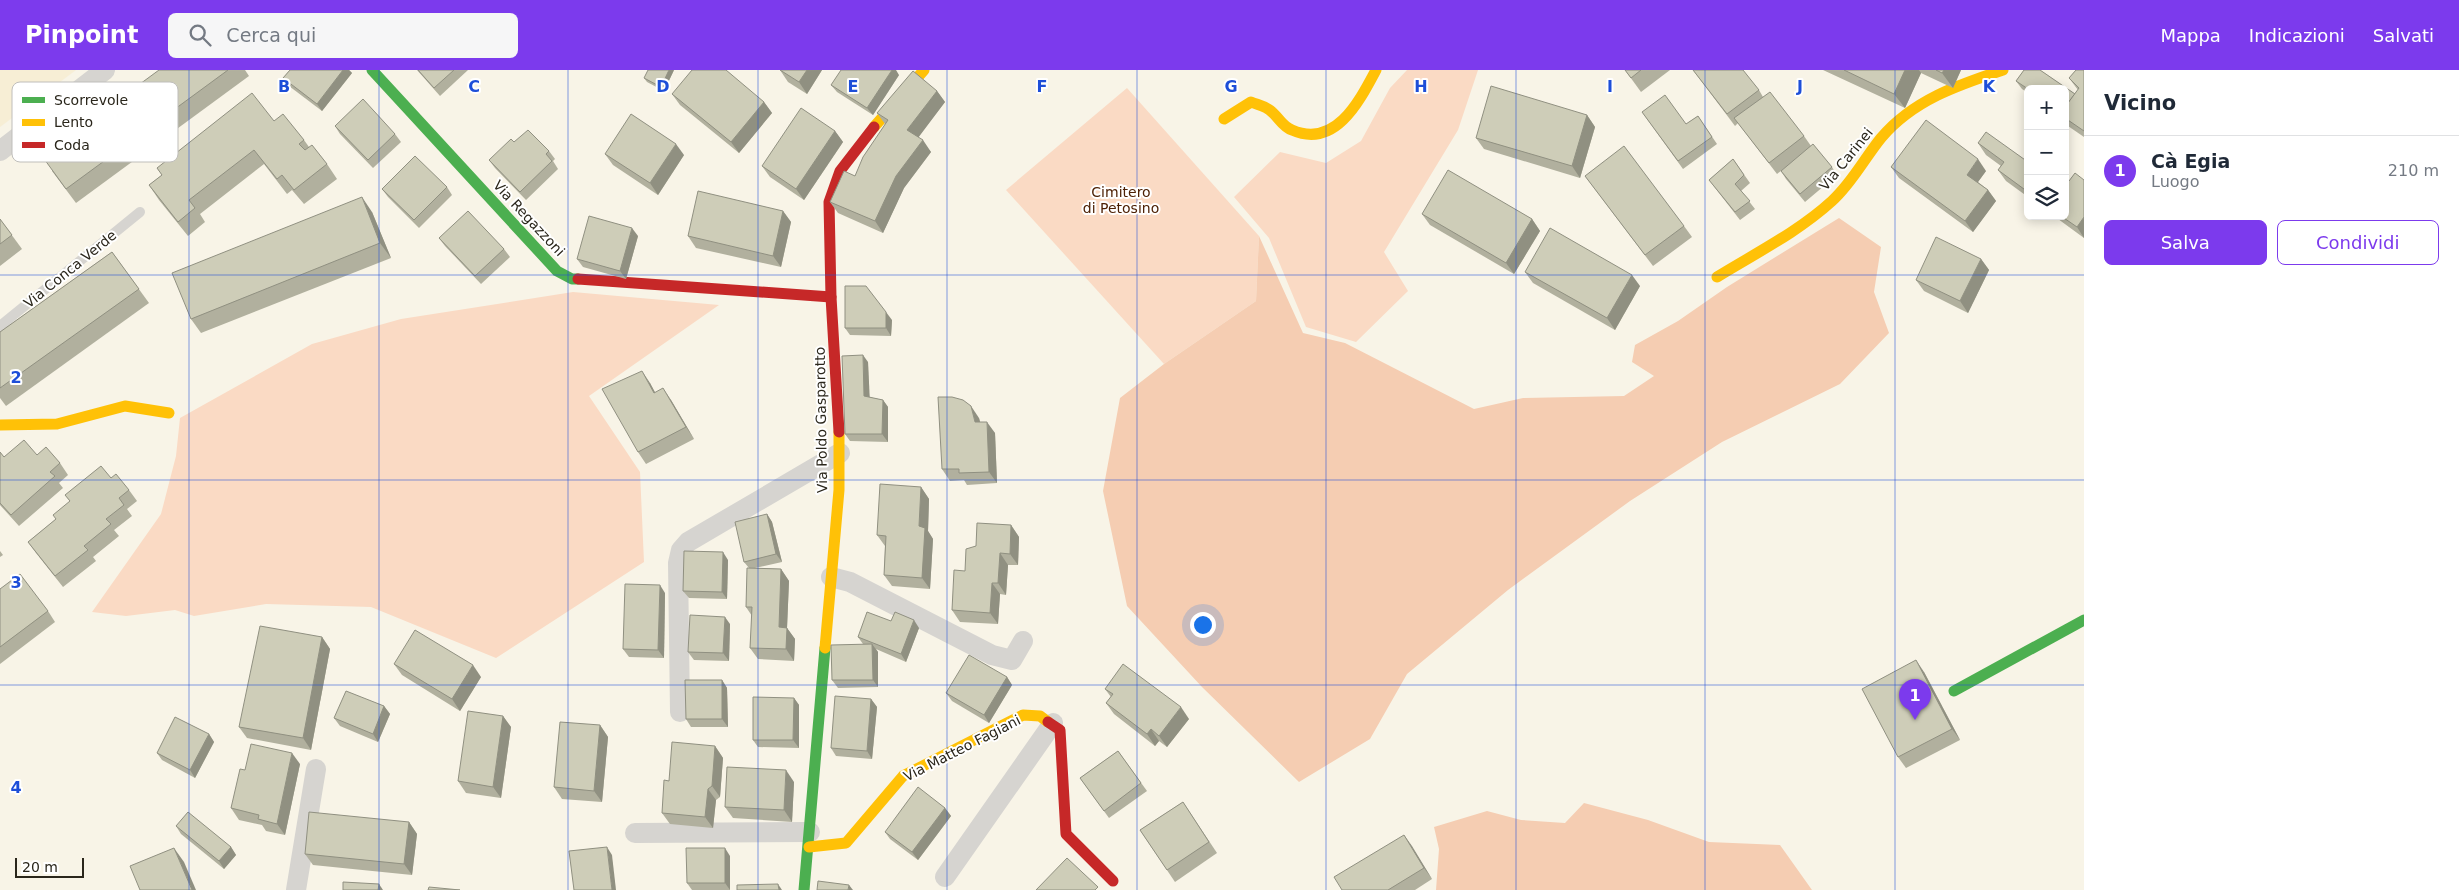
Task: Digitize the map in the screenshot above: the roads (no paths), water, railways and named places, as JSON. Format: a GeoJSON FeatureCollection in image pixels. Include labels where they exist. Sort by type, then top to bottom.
{"type":"FeatureCollection","features":[{"type":"Feature","properties":{"kind":"street"},"geometry":{"type":"LineString","coordinates":[[89,82],[105,70]]}},
{"type":"Feature","properties":{"kind":"street","name":"Via Regazzoni"},"geometry":{"type":"LineString","coordinates":[[372,70],[557,271],[572,279],[831,296]]}},
{"type":"Feature","properties":{"kind":"street","name":"Via Poldo Gasparotto"},"geometry":{"type":"LineString","coordinates":[[804,890],[839,490],[840,453],[831,296],[829,202],[833,186],[862,141],[924,70]]}},
{"type":"Feature","properties":{"kind":"street"},"geometry":{"type":"LineString","coordinates":[[1224,119],[1250,102],[1267,108],[1291,130],[1312,136],[1333,130],[1346,120],[1376,70]]}},
{"type":"Feature","properties":{"kind":"street","name":"Via Carinei"},"geometry":{"type":"LineString","coordinates":[[1717,277],[1799,227],[1833,200],[1896,122],[1918,105],[1972,80],[2003,70]]}},
{"type":"Feature","properties":{"kind":"street"},"geometry":{"type":"LineString","coordinates":[[0,151],[12,142]]}},
{"type":"Feature","properties":{"kind":"street"},"geometry":{"type":"LineString","coordinates":[[0,426],[57,424],[125,406],[169,413]]}},
{"type":"Feature","properties":{"kind":"street"},"geometry":{"type":"LineString","coordinates":[[680,712],[678,563],[681,550],[688,542],[840,453]]}},
{"type":"Feature","properties":{"kind":"street"},"geometry":{"type":"LineString","coordinates":[[831,577],[850,582],[992,655],[1012,660],[1023,641]]}},
{"type":"Feature","properties":{"kind":"street"},"geometry":{"type":"LineString","coordinates":[[1954,692],[2084,620]]}},
{"type":"Feature","properties":{"kind":"street","name":"Via Matteo Fagiani"},"geometry":{"type":"LineString","coordinates":[[809,840],[846,843],[903,776],[1023,715],[1040,716],[1053,723]]}},
{"type":"Feature","properties":{"kind":"street"},"geometry":{"type":"LineString","coordinates":[[945,877],[1053,723],[1060,730],[1062,740],[1066,834],[1113,881]]}},
{"type":"Feature","properties":{"kind":"street"},"geometry":{"type":"LineString","coordinates":[[296,890],[316,769]]}},
{"type":"Feature","properties":{"kind":"street"},"geometry":{"type":"LineString","coordinates":[[635,833],[809,840]]}},
{"type":"Feature","properties":{"kind":"lane","name":"Via Conca Verde"},"geometry":{"type":"LineString","coordinates":[[0,326],[140,212]]}},
{"type":"Feature","properties":{"kind":"place","name":"Cà Egia"},"geometry":{"type":"Point","coordinates":[1915,720]}},
{"type":"Feature","properties":{"kind":"park label","name":"Cimitero di Petosino"},"geometry":{"type":"Point","coordinates":[1121,200]}}]}
